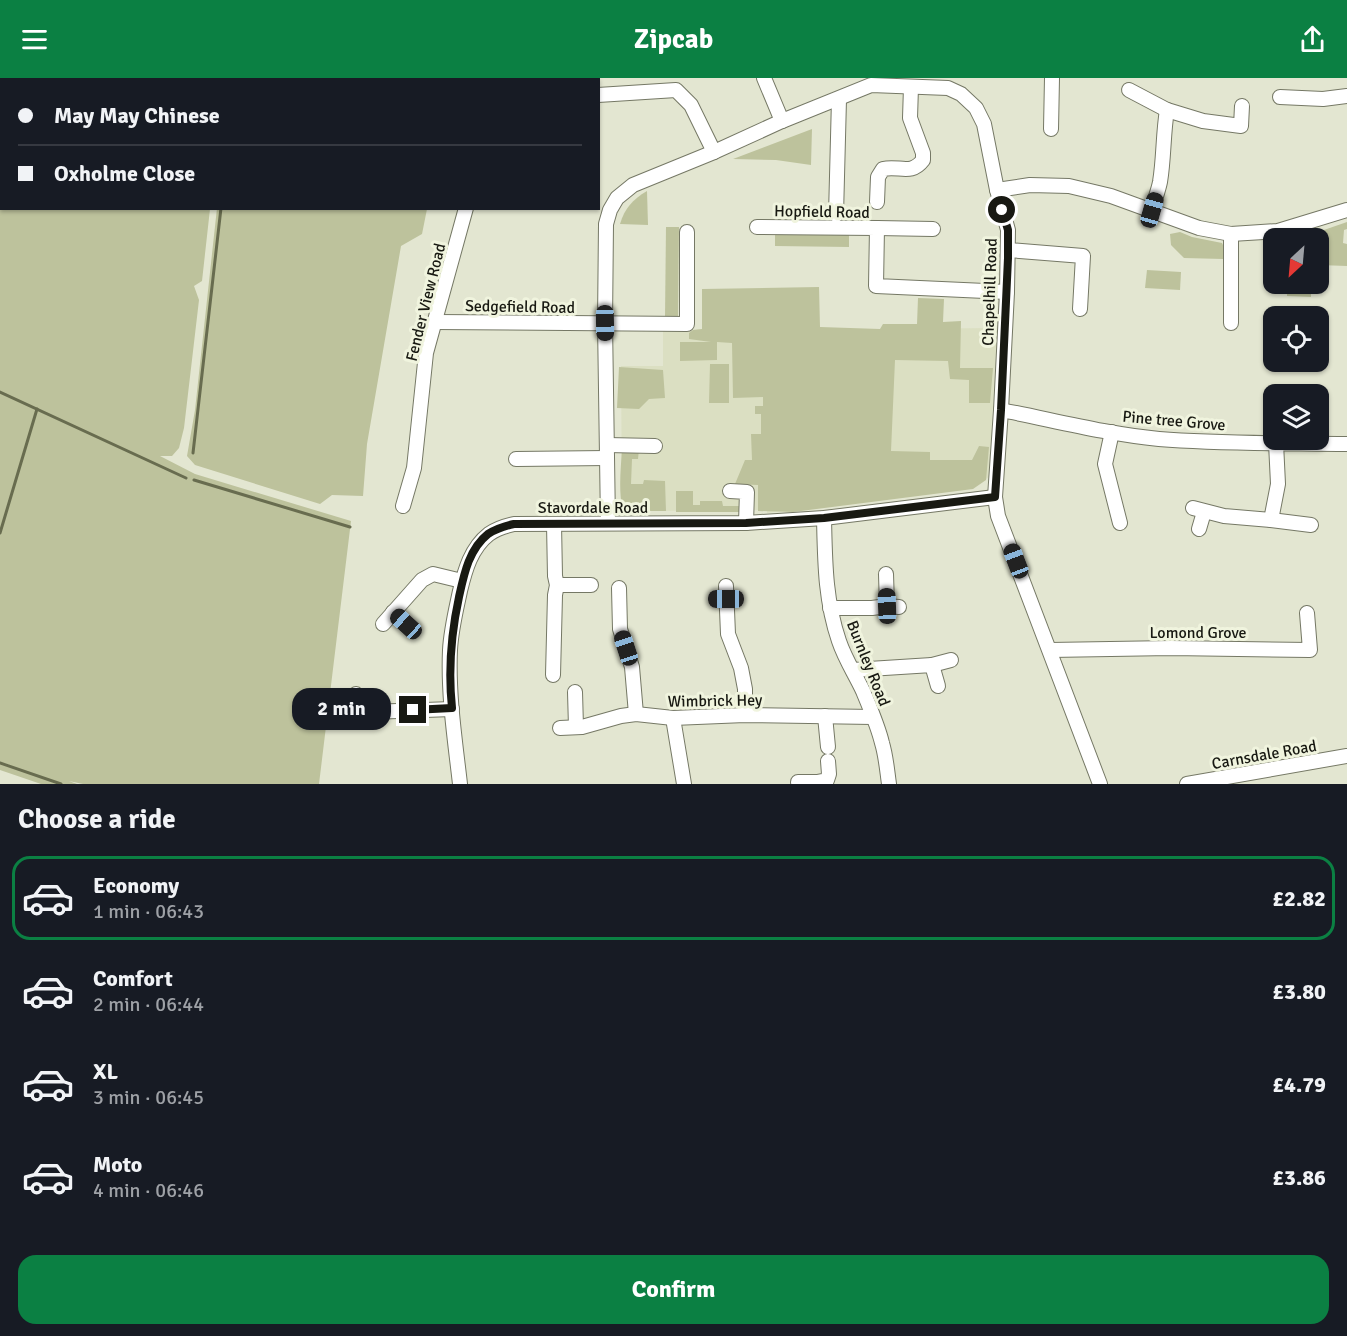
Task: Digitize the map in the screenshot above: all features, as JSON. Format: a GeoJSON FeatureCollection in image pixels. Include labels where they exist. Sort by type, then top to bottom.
{"type":"FeatureCollection","features":[{"type":"Feature","properties":{"kind":"street"},"geometry":{"type":"LineString","coordinates":[[764,78],[782,121]]}},
{"type":"Feature","properties":{"kind":"street"},"geometry":{"type":"LineString","coordinates":[[1051,129],[1052,78]]}},
{"type":"Feature","properties":{"kind":"street","name":"Chapelhill Road"},"geometry":{"type":"LineString","coordinates":[[608,523],[606,224],[617,198],[633,185],[839,99],[868,82],[875,85],[918,84],[948,88],[962,94],[976,108],[984,124],[997,190],[1008,230],[1007,292],[995,497],[998,516],[1100,784]]}},
{"type":"Feature","properties":{"kind":"street"},"geometry":{"type":"LineString","coordinates":[[878,202],[878,177],[883,169],[910,169],[923,160],[923,153],[910,118],[918,84]]}},
{"type":"Feature","properties":{"kind":"street"},"geometry":{"type":"LineString","coordinates":[[600,95],[676,90],[691,105],[714,152]]}},
{"type":"Feature","properties":{"kind":"street"},"geometry":{"type":"LineString","coordinates":[[1129,90],[1167,110],[1203,121],[1241,126],[1242,106]]}},
{"type":"Feature","properties":{"kind":"street"},"geometry":{"type":"LineString","coordinates":[[1280,97],[1323,99],[1347,96]]}},
{"type":"Feature","properties":{"kind":"street"},"geometry":{"type":"LineString","coordinates":[[836,215],[839,99]]}},
{"type":"Feature","properties":{"kind":"street"},"geometry":{"type":"LineString","coordinates":[[1152,210],[1163,159],[1167,110]]}},
{"type":"Feature","properties":{"kind":"street"},"geometry":{"type":"LineString","coordinates":[[997,190],[1030,185],[1069,186],[1111,196],[1199,228],[1231,234],[1278,231],[1347,210]]}},
{"type":"Feature","properties":{"kind":"street","name":"Fender View Road"},"geometry":{"type":"LineString","coordinates":[[403,506],[414,468],[426,353],[465,210]]}},
{"type":"Feature","properties":{"kind":"street","name":"Hopfield Road"},"geometry":{"type":"LineString","coordinates":[[757,227],[877,228],[876,286],[1007,292]]}},
{"type":"Feature","properties":{"kind":"street"},"geometry":{"type":"LineString","coordinates":[[877,228],[933,229]]}},
{"type":"Feature","properties":{"kind":"street"},"geometry":{"type":"LineString","coordinates":[[605,323],[687,324],[687,232]]}},
{"type":"Feature","properties":{"kind":"street"},"geometry":{"type":"LineString","coordinates":[[1231,234],[1231,323]]}},
{"type":"Feature","properties":{"kind":"street"},"geometry":{"type":"LineString","coordinates":[[1008,250],[1083,256],[1080,309]]}},
{"type":"Feature","properties":{"kind":"street","name":"Sedgefield Road"},"geometry":{"type":"LineString","coordinates":[[435,322],[605,323]]}},
{"type":"Feature","properties":{"kind":"street","name":"Pine tree Grove"},"geometry":{"type":"LineString","coordinates":[[1001,410],[1112,432],[1158,438],[1263,442]]}},
{"type":"Feature","properties":{"kind":"street"},"geometry":{"type":"LineString","coordinates":[[1112,432],[1105,464],[1120,523]]}},
{"type":"Feature","properties":{"kind":"street","name":"Pine tree Grove"},"geometry":{"type":"LineString","coordinates":[[1329,444],[1347,444]]}},
{"type":"Feature","properties":{"kind":"street"},"geometry":{"type":"LineString","coordinates":[[516,459],[656,446]]}},
{"type":"Feature","properties":{"kind":"street"},"geometry":{"type":"LineString","coordinates":[[1271,520],[1278,484],[1276,450]]}},
{"type":"Feature","properties":{"kind":"street"},"geometry":{"type":"LineString","coordinates":[[730,491],[747,492],[746,523]]}},
{"type":"Feature","properties":{"kind":"street","name":"Stavordale Road"},"geometry":{"type":"LineString","coordinates":[[460,784],[450,686],[450,648],[462,581],[469,560],[488,534],[514,524],[746,523],[824,518],[995,497]]}},
{"type":"Feature","properties":{"kind":"street"},"geometry":{"type":"LineString","coordinates":[[1198,529],[1198,510],[1224,516],[1311,525]]}},
{"type":"Feature","properties":{"kind":"street","name":"Burnley Road"},"geometry":{"type":"LineString","coordinates":[[824,518],[830,609],[839,642],[882,741],[889,784]]}},
{"type":"Feature","properties":{"kind":"street"},"geometry":{"type":"LineString","coordinates":[[553,675],[551,591],[555,576],[554,524]]}},
{"type":"Feature","properties":{"kind":"street"},"geometry":{"type":"LineString","coordinates":[[383,624],[422,580],[433,574],[462,581]]}},
{"type":"Feature","properties":{"kind":"street"},"geometry":{"type":"LineString","coordinates":[[830,609],[893,606],[886,574]]}},
{"type":"Feature","properties":{"kind":"street"},"geometry":{"type":"LineString","coordinates":[[551,591],[591,585]]}},
{"type":"Feature","properties":{"kind":"street"},"geometry":{"type":"LineString","coordinates":[[619,588],[620,628],[632,667],[636,714]]}},
{"type":"Feature","properties":{"kind":"street"},"geometry":{"type":"LineString","coordinates":[[722,595],[728,634],[741,668],[745,689],[745,715]]}},
{"type":"Feature","properties":{"kind":"street"},"geometry":{"type":"LineString","coordinates":[[393,612],[406,624]]}},
{"type":"Feature","properties":{"kind":"street","name":"Lomond Grove"},"geometry":{"type":"LineString","coordinates":[[1050,650],[1171,648],[1310,650],[1306,613]]}},
{"type":"Feature","properties":{"kind":"street"},"geometry":{"type":"LineString","coordinates":[[853,670],[932,665],[951,660]]}},
{"type":"Feature","properties":{"kind":"street"},"geometry":{"type":"LineString","coordinates":[[932,665],[938,686]]}},
{"type":"Feature","properties":{"kind":"street"},"geometry":{"type":"LineString","coordinates":[[575,692],[576,727]]}},
{"type":"Feature","properties":{"kind":"street"},"geometry":{"type":"LineString","coordinates":[[356,694],[349,712],[452,708]]}},
{"type":"Feature","properties":{"kind":"street","name":"Wimbrick Hey"},"geometry":{"type":"LineString","coordinates":[[560,728],[594,724],[636,714],[674,718],[745,715],[873,717]]}},
{"type":"Feature","properties":{"kind":"street"},"geometry":{"type":"LineString","coordinates":[[798,782],[827,780],[829,774],[825,716]]}},
{"type":"Feature","properties":{"kind":"street"},"geometry":{"type":"LineString","coordinates":[[674,718],[684,784]]}},
{"type":"Feature","properties":{"kind":"street","name":"Carnsdale Road"},"geometry":{"type":"LineString","coordinates":[[1187,784],[1347,756]]}},
{"type":"Feature","properties":{"kind":"shaded area"},"geometry":{"type":"Polygon","coordinates":[[[812,129],[811,165],[776,160],[733,159],[812,129]]]}},
{"type":"Feature","properties":{"kind":"shaded area"},"geometry":{"type":"Polygon","coordinates":[[[647,191],[648,225],[620,224],[630,205],[647,191]]]}},
{"type":"Feature","properties":{"kind":"shaded area"},"geometry":{"type":"Polygon","coordinates":[[[0,210],[210,210],[202,281],[194,286],[199,300],[184,428],[179,448],[172,456],[160,456],[195,474],[351,521],[319,784],[83,784],[69,781],[77,784],[41,784],[0,770],[0,210]]]}},
{"type":"Feature","properties":{"kind":"shaded area"},"geometry":{"type":"Polygon","coordinates":[[[217,210],[427,210],[422,234],[401,246],[367,444],[363,496],[332,495],[320,504],[195,465],[187,456],[195,410],[217,210]]]}},
{"type":"Feature","properties":{"kind":"shaded area"},"geometry":{"type":"Polygon","coordinates":[[[1347,222],[1343,243],[1347,244],[1347,266],[1329,265],[1329,228],[1347,222]]]}},
{"type":"Feature","properties":{"kind":"shaded area"},"geometry":{"type":"Polygon","coordinates":[[[666,227],[679,227],[678,317],[665,317],[666,227]]]}},
{"type":"Feature","properties":{"kind":"shaded area"},"geometry":{"type":"Polygon","coordinates":[[[775,232],[849,233],[849,247],[775,246],[775,232]]]}},
{"type":"Feature","properties":{"kind":"shaded area"},"geometry":{"type":"Polygon","coordinates":[[[1180,232],[1222,243],[1223,259],[1184,258],[1171,245],[1170,234],[1180,232]]]}},
{"type":"Feature","properties":{"kind":"shaded area"},"geometry":{"type":"Polygon","coordinates":[[[1147,270],[1181,272],[1180,290],[1145,288],[1147,270]]]}},
{"type":"Feature","properties":{"kind":"shaded area"},"geometry":{"type":"Polygon","coordinates":[[[819,287],[820,327],[880,329],[883,324],[917,324],[918,298],[944,299],[943,322],[961,321],[960,368],[993,368],[990,403],[969,403],[969,380],[950,379],[948,361],[895,360],[891,451],[930,452],[930,460],[972,460],[979,446],[989,447],[986,480],[973,489],[793,512],[758,511],[758,485],[735,484],[745,460],[752,460],[751,434],[761,434],[761,414],[755,414],[755,406],[763,406],[763,397],[733,398],[732,343],[717,342],[717,360],[680,361],[680,342],[711,342],[689,339],[689,333],[702,329],[702,289],[819,287]]]}},
{"type":"Feature","properties":{"kind":"shaded area"},"geometry":{"type":"Polygon","coordinates":[[[1287,294],[1311,294],[1311,297],[1287,296],[1287,294]]]}},
{"type":"Feature","properties":{"kind":"shaded area"},"geometry":{"type":"Polygon","coordinates":[[[997,328],[989,477],[975,486],[767,513],[767,510],[635,511],[622,500],[621,366],[663,366],[663,330],[997,328]]]}},
{"type":"Feature","properties":{"kind":"shaded area"},"geometry":{"type":"Polygon","coordinates":[[[710,364],[729,364],[729,403],[709,403],[710,364]]]}},
{"type":"Feature","properties":{"kind":"shaded area"},"geometry":{"type":"Polygon","coordinates":[[[619,367],[663,370],[665,398],[649,399],[639,409],[617,408],[619,367]]]}},
{"type":"Feature","properties":{"kind":"shaded area"},"geometry":{"type":"Polygon","coordinates":[[[622,448],[639,449],[638,459],[632,459],[631,484],[643,484],[644,480],[665,481],[666,511],[623,511],[620,487],[622,448]]]}},
{"type":"Feature","properties":{"kind":"shaded area"},"geometry":{"type":"Polygon","coordinates":[[[676,491],[693,491],[693,505],[700,505],[700,501],[722,501],[723,506],[741,506],[741,512],[676,512],[676,491]]]}},
{"type":"Feature","properties":{"kind":"waterway"},"geometry":{"type":"LineString","coordinates":[[193,453],[221,210]]}},
{"type":"Feature","properties":{"kind":"waterway"},"geometry":{"type":"LineString","coordinates":[[0,392],[186,478]]}},
{"type":"Feature","properties":{"kind":"waterway"},"geometry":{"type":"LineString","coordinates":[[0,533],[37,409]]}},
{"type":"Feature","properties":{"kind":"waterway"},"geometry":{"type":"LineString","coordinates":[[194,480],[350,527]]}},
{"type":"Feature","properties":{"kind":"waterway"},"geometry":{"type":"LineString","coordinates":[[0,763],[61,784]]}},
{"type":"Feature","properties":{"kind":"route"},"geometry":{"type":"LineString","coordinates":[[413,710],[452,708],[450,648],[462,581],[469,560],[478,545],[488,534],[502,527],[514,524],[746,523],[824,518],[995,497],[1008,258],[1008,230],[1002,210]]}}]}
